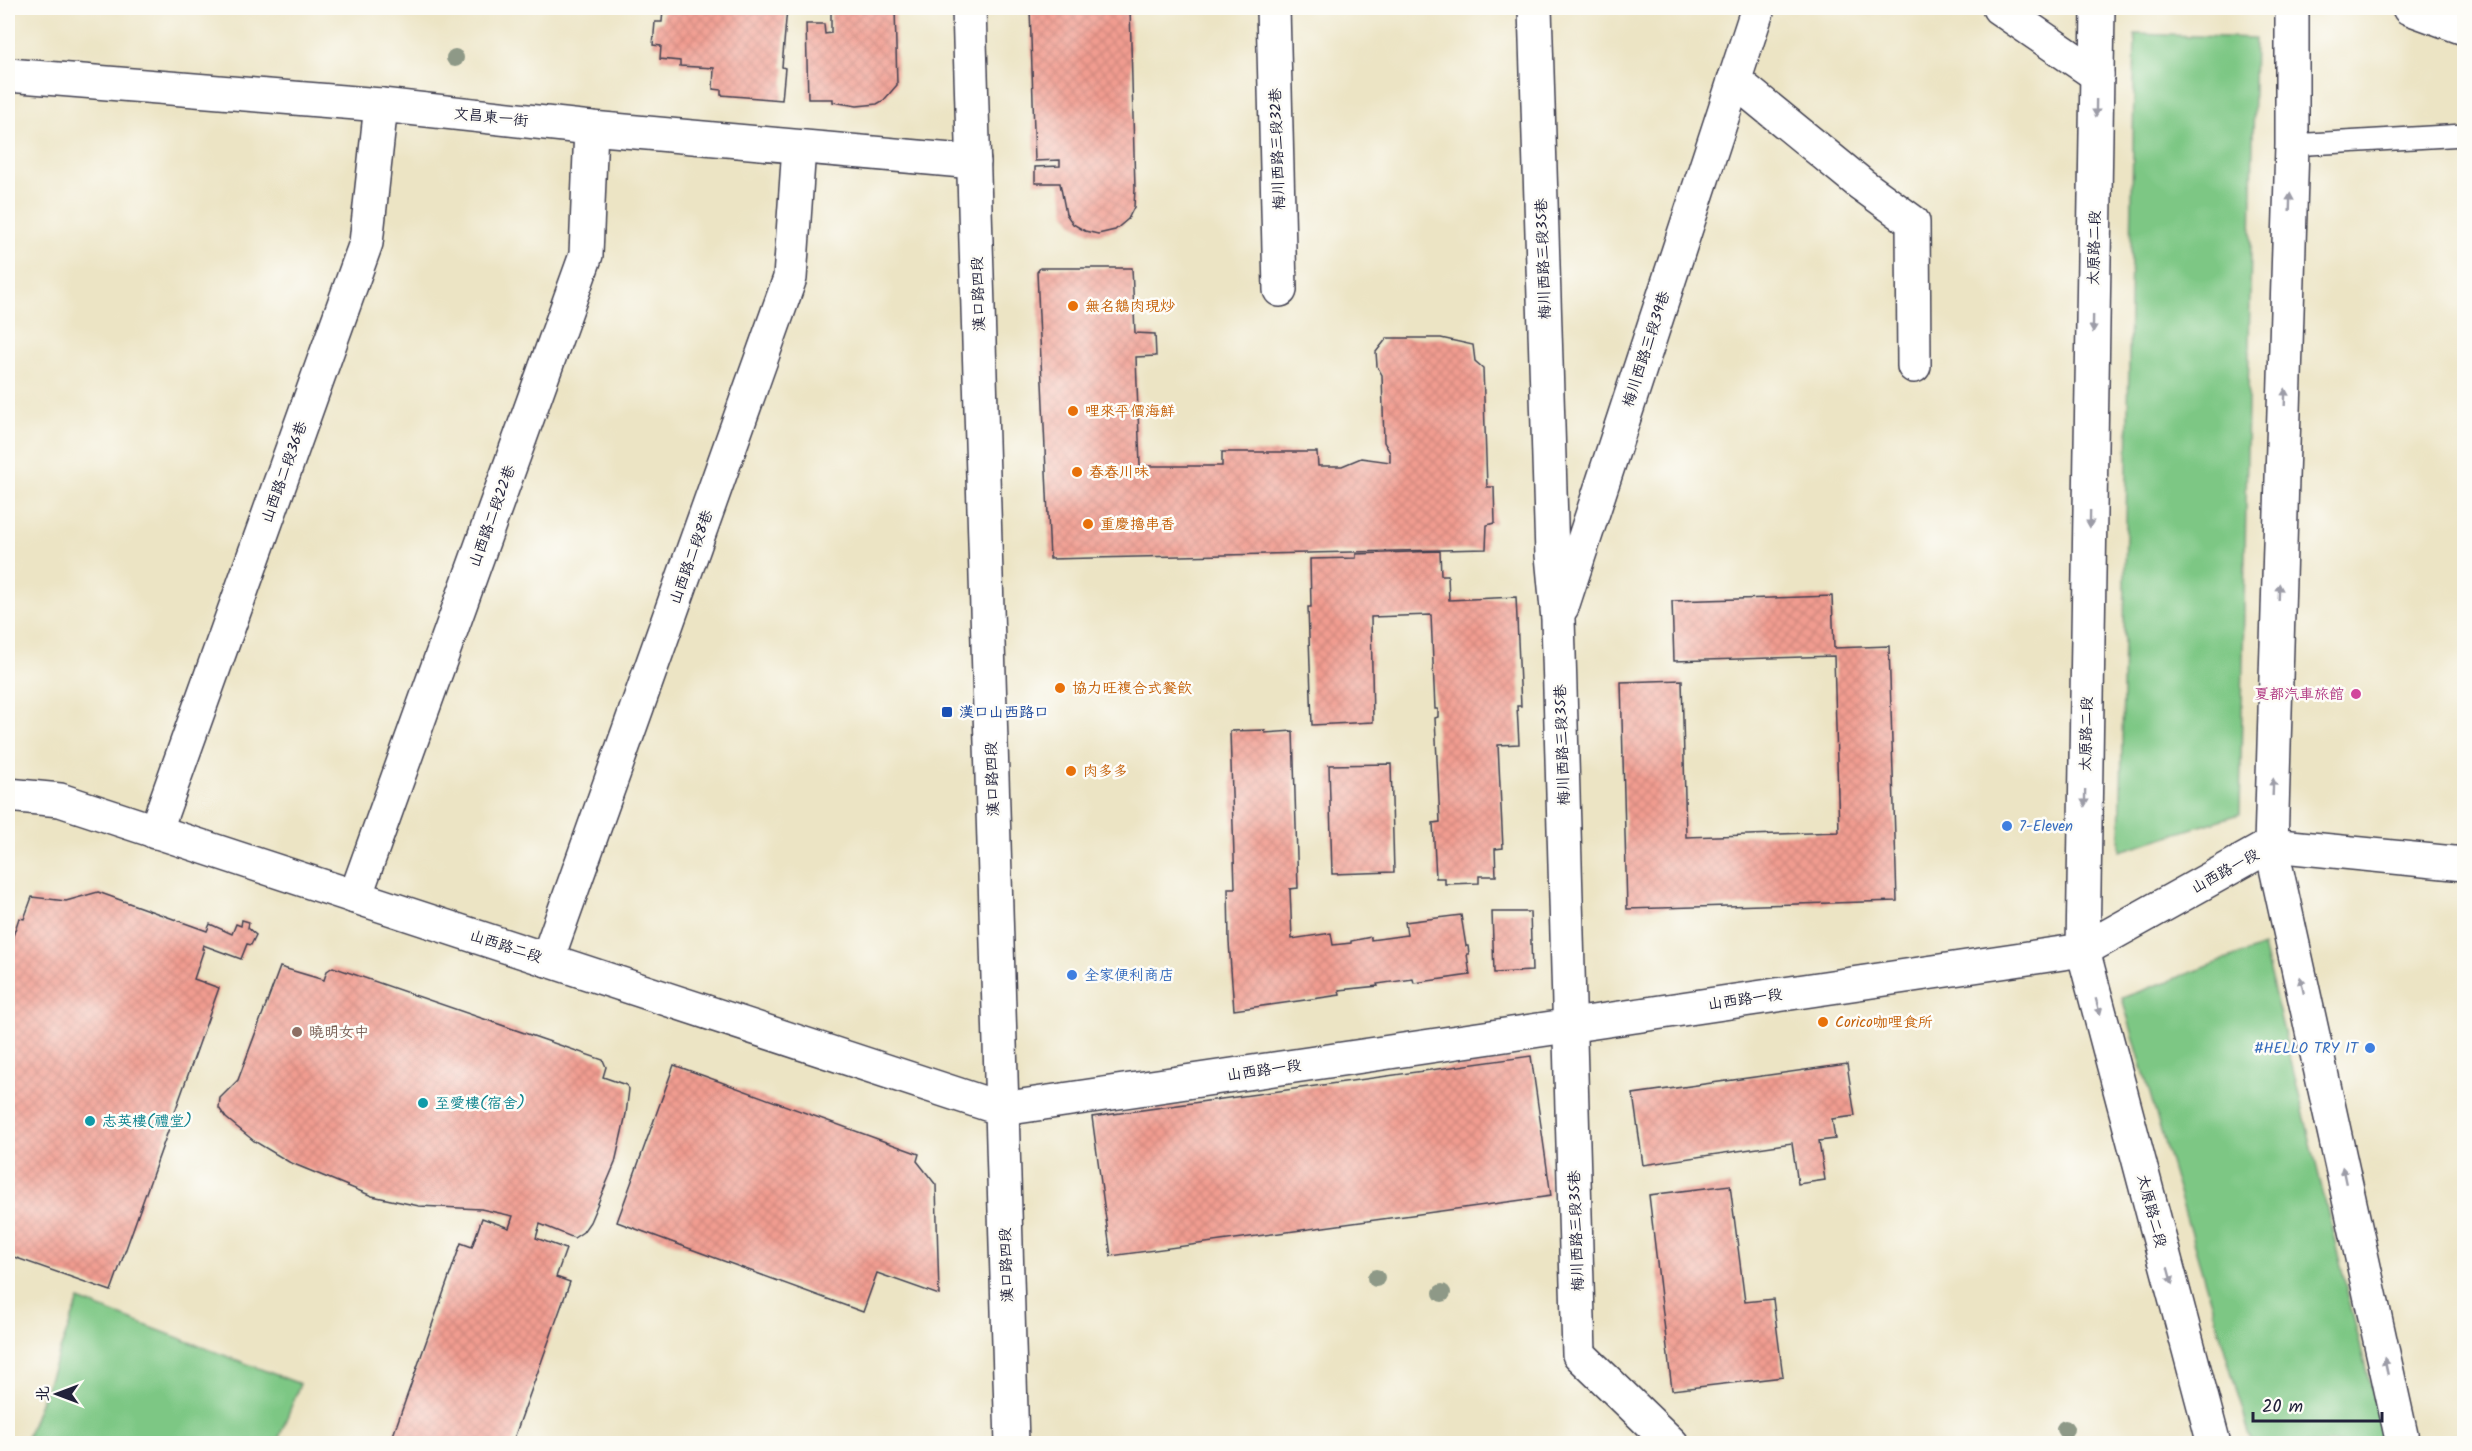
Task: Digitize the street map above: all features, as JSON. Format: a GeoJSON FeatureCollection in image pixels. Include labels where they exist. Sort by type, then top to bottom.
{"type":"FeatureCollection","features":[{"type":"Feature","properties":{"kind":"street","name":"漢口路四段"},"geometry":{"type":"LineString","coordinates":[[969,8],[1012,1443]]}},
{"type":"Feature","properties":{"kind":"street","name":"梅川西路三段32巷"},"geometry":{"type":"LineString","coordinates":[[1273,8],[1280,290]]}},
{"type":"Feature","properties":{"kind":"street","name":"梅川西路三段35巷"},"geometry":{"type":"LineString","coordinates":[[1535,8],[1552,555],[1558,618],[1579,1354],[1672,1443]]}},
{"type":"Feature","properties":{"kind":"street","name":"梅川西路三段39巷"},"geometry":{"type":"LineString","coordinates":[[1558,618],[1758,8]]}},
{"type":"Feature","properties":{"kind":"street"},"geometry":{"type":"LineString","coordinates":[[1999,8],[2097,75]]}},
{"type":"Feature","properties":{"kind":"street","name":"太原路二段"},"geometry":{"type":"LineString","coordinates":[[2098,8],[2083,950],[2214,1443]]}},
{"type":"Feature","properties":{"kind":"street"},"geometry":{"type":"LineString","coordinates":[[2292,8],[2292,145],[2271,845],[2403,1443]]}},
{"type":"Feature","properties":{"kind":"street"},"geometry":{"type":"LineString","coordinates":[[2409,8],[2464,28]]}},
{"type":"Feature","properties":{"kind":"street","name":"文昌東一街"},"geometry":{"type":"LineString","coordinates":[[8,75],[381,105],[591,128],[974,162]]}},
{"type":"Feature","properties":{"kind":"street"},"geometry":{"type":"LineString","coordinates":[[1734,80],[1861,184],[1913,222],[1914,366]]}},
{"type":"Feature","properties":{"kind":"street","name":"山西路二段36巷"},"geometry":{"type":"LineString","coordinates":[[155,832],[366,243],[381,105]]}},
{"type":"Feature","properties":{"kind":"street","name":"山西路二段22巷"},"geometry":{"type":"LineString","coordinates":[[355,897],[585,255],[591,128]]}},
{"type":"Feature","properties":{"kind":"street","name":"山西路二段8巷"},"geometry":{"type":"LineString","coordinates":[[548,960],[790,278],[799,147]]}},
{"type":"Feature","properties":{"kind":"street","name":"山西路二段"},"geometry":{"type":"LineString","coordinates":[[8,795],[60,800],[1002,1109]]}},
{"type":"Feature","properties":{"kind":"street","name":"山西路一段"},"geometry":{"type":"LineString","coordinates":[[1002,1109],[2083,950],[2271,845],[2464,864]]}},
{"type":"Feature","properties":{"kind":"lane"},"geometry":{"type":"LineString","coordinates":[[2292,145],[2464,135]]}},
{"type":"Feature","properties":{"kind":"green space"},"geometry":{"type":"Polygon","coordinates":[[[2135,34],[2255,38],[2240,814],[2120,851],[2135,34]]]}},
{"type":"Feature","properties":{"kind":"green space"},"geometry":{"type":"Polygon","coordinates":[[[2263,946],[2384,1443],[2252,1443],[2122,998],[2263,946]]]}},
{"type":"Feature","properties":{"kind":"green space"},"geometry":{"type":"Polygon","coordinates":[[[79,1300],[300,1384],[277,1443],[25,1443],[79,1300]]]}},
{"type":"Feature","properties":{"kind":"building"},"geometry":{"type":"Polygon","coordinates":[[[663,8],[787,8],[782,100],[721,95],[721,90],[713,89],[714,68],[680,66],[680,61],[660,59],[661,46],[653,45],[655,22],[662,22],[663,8]]]}},
{"type":"Feature","properties":{"kind":"building"},"geometry":{"type":"Polygon","coordinates":[[[831,8],[895,8],[897,85],[884,100],[877,104],[857,106],[833,102],[833,99],[808,99],[806,24],[824,24],[825,34],[831,33],[831,8]]]}},
{"type":"Feature","properties":{"kind":"building"},"geometry":{"type":"Polygon","coordinates":[[[1030,8],[1130,8],[1134,207],[1128,219],[1115,230],[1098,234],[1085,231],[1073,224],[1066,214],[1060,183],[1035,183],[1035,167],[1060,166],[1060,160],[1035,161],[1030,8]]]}},
{"type":"Feature","properties":{"kind":"building"},"geometry":{"type":"Polygon","coordinates":[[[1040,268],[1132,268],[1135,333],[1155,334],[1156,356],[1136,357],[1140,466],[1222,466],[1222,452],[1317,452],[1318,466],[1342,466],[1361,458],[1390,462],[1390,453],[1384,442],[1382,375],[1377,366],[1376,352],[1387,338],[1441,338],[1473,345],[1475,361],[1483,368],[1487,487],[1494,487],[1495,523],[1487,525],[1486,549],[1050,559],[1037,272],[1040,268]]]}},
{"type":"Feature","properties":{"kind":"building"},"geometry":{"type":"Polygon","coordinates":[[[1440,551],[1441,575],[1448,575],[1449,600],[1516,597],[1521,706],[1517,706],[1519,744],[1498,745],[1503,848],[1495,849],[1496,876],[1479,876],[1479,883],[1445,884],[1445,878],[1436,878],[1433,823],[1440,822],[1435,718],[1438,717],[1438,709],[1435,709],[1431,615],[1371,617],[1373,722],[1312,725],[1308,607],[1311,607],[1310,559],[1356,558],[1356,554],[1440,551]]]}},
{"type":"Feature","properties":{"kind":"building"},"geometry":{"type":"Polygon","coordinates":[[[1832,596],[1834,648],[1889,646],[1897,901],[1627,909],[1621,682],[1682,680],[1686,837],[1839,832],[1834,656],[1674,661],[1672,601],[1832,596]]]}},
{"type":"Feature","properties":{"kind":"building"},"geometry":{"type":"Polygon","coordinates":[[[1265,730],[1265,733],[1293,731],[1298,888],[1290,889],[1292,939],[1331,933],[1333,945],[1351,943],[1351,941],[1371,937],[1371,940],[1407,935],[1405,922],[1461,915],[1466,946],[1468,946],[1470,975],[1414,983],[1413,979],[1377,984],[1378,986],[1339,990],[1340,995],[1234,1010],[1228,888],[1235,888],[1230,731],[1265,730]]]}},
{"type":"Feature","properties":{"kind":"building"},"geometry":{"type":"Polygon","coordinates":[[[1391,764],[1394,872],[1332,874],[1329,765],[1391,764]]]}},
{"type":"Feature","properties":{"kind":"building","name":"志英樓(禮堂)"},"geometry":{"type":"Polygon","coordinates":[[[98,892],[207,931],[210,924],[232,934],[236,924],[241,926],[242,920],[249,922],[248,928],[256,935],[251,945],[247,944],[241,959],[203,945],[202,949],[204,949],[194,979],[219,988],[111,1291],[8,1255],[8,951],[19,918],[24,919],[32,897],[66,901],[98,892]]]}},
{"type":"Feature","properties":{"kind":"building"},"geometry":{"type":"Polygon","coordinates":[[[1492,912],[1530,912],[1532,971],[1494,973],[1492,912]]]}},
{"type":"Feature","properties":{"kind":"building","name":"至愛樓(宿舍)"},"geometry":{"type":"Polygon","coordinates":[[[280,967],[324,980],[327,971],[333,967],[603,1060],[606,1067],[603,1077],[626,1085],[629,1089],[615,1163],[590,1222],[583,1232],[574,1238],[540,1224],[536,1238],[566,1249],[556,1277],[570,1282],[512,1444],[390,1444],[461,1243],[472,1247],[482,1218],[509,1228],[513,1216],[481,1209],[419,1206],[372,1196],[289,1162],[254,1141],[226,1118],[219,1108],[220,1098],[238,1080],[280,967]]]}},
{"type":"Feature","properties":{"kind":"building"},"geometry":{"type":"Polygon","coordinates":[[[1531,1056],[1551,1196],[1111,1256],[1092,1117],[1531,1056]]]}},
{"type":"Feature","properties":{"kind":"building"},"geometry":{"type":"Polygon","coordinates":[[[1847,1064],[1855,1116],[1832,1119],[1835,1139],[1819,1141],[1825,1180],[1798,1184],[1792,1143],[1643,1165],[1633,1094],[1847,1064]]]}},
{"type":"Feature","properties":{"kind":"building"},"geometry":{"type":"Polygon","coordinates":[[[674,1065],[919,1154],[917,1161],[936,1185],[939,1295],[877,1273],[863,1312],[617,1222],[674,1065]]]}},
{"type":"Feature","properties":{"kind":"building"},"geometry":{"type":"Polygon","coordinates":[[[1730,1185],[1745,1302],[1773,1299],[1783,1377],[1672,1390],[1649,1195],[1730,1185]]]}},
{"type":"Feature","properties":{"kind":"place","name":"無名鵝肉現炒"},"geometry":{"type":"Point","coordinates":[1073,306]}},
{"type":"Feature","properties":{"kind":"place","name":"哩來平價海鮮"},"geometry":{"type":"Point","coordinates":[1073,411]}},
{"type":"Feature","properties":{"kind":"place","name":"春春川味"},"geometry":{"type":"Point","coordinates":[1077,472]}},
{"type":"Feature","properties":{"kind":"place","name":"重慶擼串香"},"geometry":{"type":"Point","coordinates":[1088,524]}},
{"type":"Feature","properties":{"kind":"place","name":"協力旺複合式餐飲"},"geometry":{"type":"Point","coordinates":[1060,688]}},
{"type":"Feature","properties":{"kind":"place","name":"夏都汽車旅館"},"geometry":{"type":"Point","coordinates":[2356,694]}},
{"type":"Feature","properties":{"kind":"place","name":"漢口山西路口"},"geometry":{"type":"Point","coordinates":[947,712]}},
{"type":"Feature","properties":{"kind":"place","name":"肉多多"},"geometry":{"type":"Point","coordinates":[1071,771]}},
{"type":"Feature","properties":{"kind":"place","name":"7-Eleven"},"geometry":{"type":"Point","coordinates":[2007,826]}},
{"type":"Feature","properties":{"kind":"place","name":"全家便利商店"},"geometry":{"type":"Point","coordinates":[1072,975]}},
{"type":"Feature","properties":{"kind":"place","name":"Corico咖哩食所"},"geometry":{"type":"Point","coordinates":[1823,1022]}},
{"type":"Feature","properties":{"kind":"place","name":"曉明女中"},"geometry":{"type":"Point","coordinates":[297,1032]}},
{"type":"Feature","properties":{"kind":"place","name":"#HELLO TRY IT"},"geometry":{"type":"Point","coordinates":[2370,1048]}},
{"type":"Feature","properties":{"kind":"place","name":"至愛樓(宿舍)"},"geometry":{"type":"Point","coordinates":[423,1103]}},
{"type":"Feature","properties":{"kind":"place","name":"志英樓(禮堂)"},"geometry":{"type":"Point","coordinates":[90,1121]}}]}
